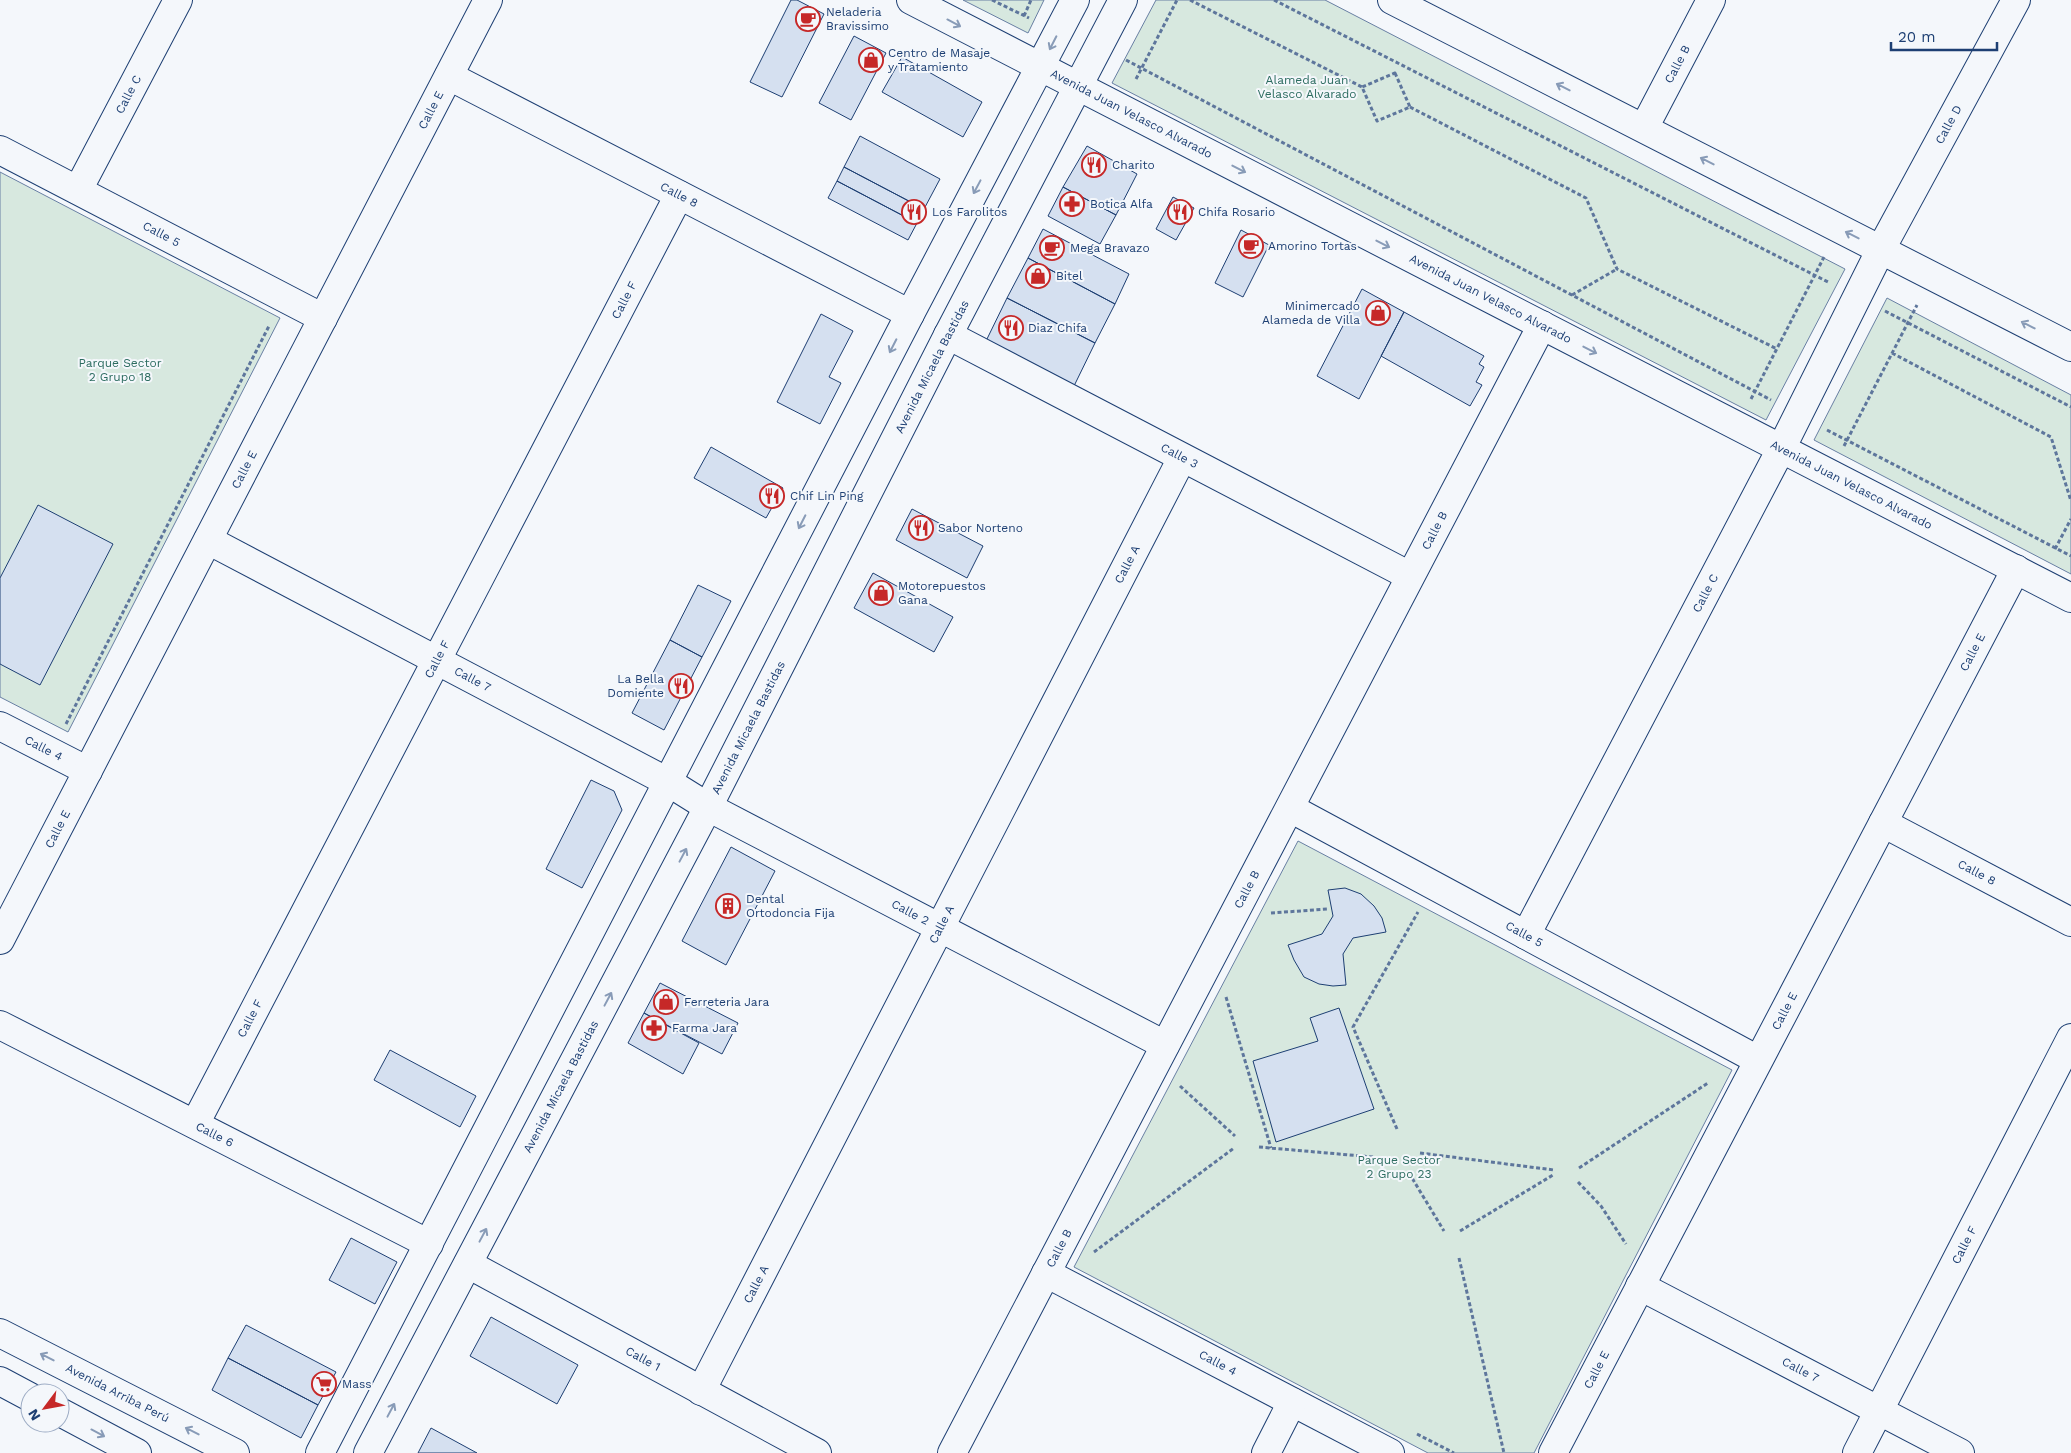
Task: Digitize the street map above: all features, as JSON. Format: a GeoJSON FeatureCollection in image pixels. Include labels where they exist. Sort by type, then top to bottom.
{"type":"FeatureCollection","features":[{"type":"Feature","properties":{"kind":"street","name":"Calle C"},"geometry":{"type":"LineString","coordinates":[[78,190],[178,0]]}},
{"type":"Feature","properties":{"kind":"street","name":"Calle E"},"geometry":{"type":"LineString","coordinates":[[0,940],[488,0]]}},
{"type":"Feature","properties":{"kind":"street","name":"Avenida Juan Velasco Alvarado"},"geometry":{"type":"LineString","coordinates":[[911,0],[2071,598]]}},
{"type":"Feature","properties":{"kind":"street"},"geometry":{"type":"LineString","coordinates":[[320,1453],[910,314],[1075,0]]}},
{"type":"Feature","properties":{"kind":"street","name":"Avenida Micaela Bastidas"},"geometry":{"type":"LineString","coordinates":[[368,1453],[708,807],[948,335],[1079,88],[1123,0]]}},
{"type":"Feature","properties":{"kind":"street"},"geometry":{"type":"LineString","coordinates":[[1392,0],[2071,347]]}},
{"type":"Feature","properties":{"kind":"street","name":"Calle B"},"geometry":{"type":"LineString","coordinates":[[1644,128],[1711,0]]}},
{"type":"Feature","properties":{"kind":"street","name":"Calle D"},"geometry":{"type":"LineString","coordinates":[[1881,249],[2016,0]]}},
{"type":"Feature","properties":{"kind":"street","name":"Calle 8"},"geometry":{"type":"LineString","coordinates":[[449,76],[910,314]]}},
{"type":"Feature","properties":{"kind":"street","name":"Calle 5"},"geometry":{"type":"LineString","coordinates":[[0,150],[323,318]]}},
{"type":"Feature","properties":{"kind":"street","name":"Calle F"},"geometry":{"type":"LineString","coordinates":[[195,1124],[679,195]]}},
{"type":"Feature","properties":{"kind":"street","name":"Calle C"},"geometry":{"type":"LineString","coordinates":[[1526,935],[1781,449],[1881,249]]}},
{"type":"Feature","properties":{"kind":"street","name":"Calle B"},"geometry":{"type":"LineString","coordinates":[[952,1453],[1542,325]]}},
{"type":"Feature","properties":{"kind":"street","name":"Calle 3"},"geometry":{"type":"LineString","coordinates":[[948,335],[1410,576]]}},
{"type":"Feature","properties":{"kind":"street","name":"Calle A"},"geometry":{"type":"LineString","coordinates":[[701,1391],[1182,458]]}},
{"type":"Feature","properties":{"kind":"street","name":"Calle 7"},"geometry":{"type":"LineString","coordinates":[[208,540],[668,782],[708,807]]}},
{"type":"Feature","properties":{"kind":"street","name":"Calle E"},"geometry":{"type":"LineString","coordinates":[[1553,1453],[1883,823],[2027,575]]}},
{"type":"Feature","properties":{"kind":"street","name":"Calle 4"},"geometry":{"type":"LineString","coordinates":[[0,726],[88,771]]}},
{"type":"Feature","properties":{"kind":"street","name":"Calle 2"},"geometry":{"type":"LineString","coordinates":[[708,807],[1165,1045]]}},
{"type":"Feature","properties":{"kind":"street","name":"Calle 5"},"geometry":{"type":"LineString","coordinates":[[1290,808],[1758,1060]]}},
{"type":"Feature","properties":{"kind":"street","name":"Calle 8"},"geometry":{"type":"LineString","coordinates":[[1883,823],[2071,922]]}},
{"type":"Feature","properties":{"kind":"street","name":"Calle 6"},"geometry":{"type":"LineString","coordinates":[[0,1025],[429,1244]]}},
{"type":"Feature","properties":{"kind":"street","name":"Calle F"},"geometry":{"type":"LineString","coordinates":[[1857,1453],[2071,1038]]}},
{"type":"Feature","properties":{"kind":"street","name":"Calle 1"},"geometry":{"type":"LineString","coordinates":[[468,1264],[817,1453]]}},
{"type":"Feature","properties":{"kind":"street","name":"Calle 4"},"geometry":{"type":"LineString","coordinates":[[1046,1273],[1390,1453]]}},
{"type":"Feature","properties":{"kind":"street","name":"Calle 7"},"geometry":{"type":"LineString","coordinates":[[1640,1286],[1960,1453]]}},
{"type":"Feature","properties":{"kind":"street","name":"Avenida Arriba Perú"},"geometry":{"type":"LineString","coordinates":[[0,1333],[235,1453]]}},
{"type":"Feature","properties":{"kind":"street"},"geometry":{"type":"LineString","coordinates":[[0,1381],[20,1392]]}},
{"type":"Feature","properties":{"kind":"street"},"geometry":{"type":"LineString","coordinates":[[1266,1453],[1292,1402]]}},
{"type":"Feature","properties":{"kind":"street"},"geometry":{"type":"LineString","coordinates":[[70,1417],[137,1453]]}},
{"type":"Feature","properties":{"kind":"path"},"geometry":{"type":"LineString","coordinates":[[992,0],[1032,20]]}},
{"type":"Feature","properties":{"kind":"path"},"geometry":{"type":"LineString","coordinates":[[1121,109],[1177,0]]}},
{"type":"Feature","properties":{"kind":"path"},"geometry":{"type":"LineString","coordinates":[[1190,0],[1362,87],[1377,121],[1410,107]]}},
{"type":"Feature","properties":{"kind":"path"},"geometry":{"type":"LineString","coordinates":[[1274,0],[1908,322],[2071,407]]}},
{"type":"Feature","properties":{"kind":"path"},"geometry":{"type":"LineString","coordinates":[[1098,48],[1143,67],[1754,392],[2071,556]]}},
{"type":"Feature","properties":{"kind":"path"},"geometry":{"type":"LineString","coordinates":[[1362,87],[1395,73],[1410,107],[1586,198],[1617,269],[1777,349]]}},
{"type":"Feature","properties":{"kind":"path"},"geometry":{"type":"LineString","coordinates":[[1737,426],[1839,228]]}},
{"type":"Feature","properties":{"kind":"path"},"geometry":{"type":"LineString","coordinates":[[1572,296],[1617,269]]}},
{"type":"Feature","properties":{"kind":"path"},"geometry":{"type":"LineString","coordinates":[[1829,474],[1932,276]]}},
{"type":"Feature","properties":{"kind":"path"},"geometry":{"type":"LineString","coordinates":[[65,726],[271,322]]}},
{"type":"Feature","properties":{"kind":"path"},"geometry":{"type":"LineString","coordinates":[[1892,353],[2051,437],[2071,501]]}},
{"type":"Feature","properties":{"kind":"path"},"geometry":{"type":"LineString","coordinates":[[2027,575],[2056,548],[2071,519]]}},
{"type":"Feature","properties":{"kind":"path"},"geometry":{"type":"LineString","coordinates":[[1273,905],[1269,913],[1328,909]]}},
{"type":"Feature","properties":{"kind":"path"},"geometry":{"type":"LineString","coordinates":[[1410,907],[1426,916]]}},
{"type":"Feature","properties":{"kind":"path"},"geometry":{"type":"LineString","coordinates":[[1397,1129],[1353,1027],[1418,912]]}},
{"type":"Feature","properties":{"kind":"path"},"geometry":{"type":"LineString","coordinates":[[1222,1003],[1226,995],[1272,1148]]}},
{"type":"Feature","properties":{"kind":"path"},"geometry":{"type":"LineString","coordinates":[[1579,1168],[1723,1074],[1758,1060]]}},
{"type":"Feature","properties":{"kind":"path"},"geometry":{"type":"LineString","coordinates":[[1174,1093],[1178,1084],[1235,1136]]}},
{"type":"Feature","properties":{"kind":"path"},"geometry":{"type":"LineString","coordinates":[[1259,1146],[1373,1157]]}},
{"type":"Feature","properties":{"kind":"path"},"geometry":{"type":"LineString","coordinates":[[1091,1255],[1234,1148]]}},
{"type":"Feature","properties":{"kind":"path"},"geometry":{"type":"LineString","coordinates":[[1420,1153],[1554,1173],[1460,1231]]}},
{"type":"Feature","properties":{"kind":"path"},"geometry":{"type":"LineString","coordinates":[[1409,1173],[1444,1231]]}},
{"type":"Feature","properties":{"kind":"path"},"geometry":{"type":"LineString","coordinates":[[1578,1182],[1601,1206],[1631,1251]]}},
{"type":"Feature","properties":{"kind":"path"},"geometry":{"type":"LineString","coordinates":[[1459,1258],[1504,1453]]}},
{"type":"Feature","properties":{"kind":"path"},"geometry":{"type":"LineString","coordinates":[[1410,1430],[1454,1453]]}},
{"type":"Feature","properties":{"kind":"green space"},"geometry":{"type":"Polygon","coordinates":[[[963,0],[1044,0],[1028,33],[963,0]]]}},
{"type":"Feature","properties":{"kind":"green space","name":"Alameda Juan Velasco Alvarado"},"geometry":{"type":"Polygon","coordinates":[[[1156,0],[1325,0],[1845,269],[1766,420],[1112,83],[1156,0]]]}},
{"type":"Feature","properties":{"kind":"green space","name":"Parque Sector 2 Grupo 18"},"geometry":{"type":"Polygon","coordinates":[[[0,172],[280,318],[68,732],[0,697],[0,172]]]}},
{"type":"Feature","properties":{"kind":"green space"},"geometry":{"type":"Polygon","coordinates":[[[1887,298],[2071,395],[2071,574],[1814,440],[1887,298]]]}},
{"type":"Feature","properties":{"kind":"green space","name":"Parque Sector 2 Grupo 23"},"geometry":{"type":"Polygon","coordinates":[[[1298,841],[1732,1070],[1534,1453],[1428,1453],[1074,1267],[1298,841]]]}},
{"type":"Feature","properties":{"kind":"building"},"geometry":{"type":"Polygon","coordinates":[[[791,0],[797,0],[824,14],[782,97],[750,82],[791,0]]]}},
{"type":"Feature","properties":{"kind":"building"},"geometry":{"type":"Polygon","coordinates":[[[854,36],[886,53],[851,120],[819,103],[854,36]]]}},
{"type":"Feature","properties":{"kind":"building"},"geometry":{"type":"Polygon","coordinates":[[[902,57],[982,102],[963,137],[882,92],[902,57]]]}},
{"type":"Feature","properties":{"kind":"building"},"geometry":{"type":"Polygon","coordinates":[[[860,136],[940,179],[924,209],[844,167],[860,136]]]}},
{"type":"Feature","properties":{"kind":"building"},"geometry":{"type":"Polygon","coordinates":[[[1087,146],[1137,174],[1116,215],[1063,187],[1087,146]]]}},
{"type":"Feature","properties":{"kind":"building"},"geometry":{"type":"Polygon","coordinates":[[[844,167],[924,209],[917,223],[837,181],[844,167]]]}},
{"type":"Feature","properties":{"kind":"building"},"geometry":{"type":"Polygon","coordinates":[[[837,181],[917,223],[908,240],[828,198],[837,181]]]}},
{"type":"Feature","properties":{"kind":"building"},"geometry":{"type":"Polygon","coordinates":[[[1063,187],[1116,215],[1100,244],[1048,216],[1063,187]]]}},
{"type":"Feature","properties":{"kind":"building"},"geometry":{"type":"Polygon","coordinates":[[[1173,197],[1194,208],[1176,240],[1156,229],[1173,197]]]}},
{"type":"Feature","properties":{"kind":"building"},"geometry":{"type":"Polygon","coordinates":[[[1043,229],[1129,274],[1115,304],[1028,258],[1043,229]]]}},
{"type":"Feature","properties":{"kind":"building"},"geometry":{"type":"Polygon","coordinates":[[[1241,230],[1269,245],[1243,297],[1215,283],[1241,230]]]}},
{"type":"Feature","properties":{"kind":"building"},"geometry":{"type":"Polygon","coordinates":[[[1028,258],[1115,304],[1095,343],[1007,298],[1028,258]]]}},
{"type":"Feature","properties":{"kind":"building"},"geometry":{"type":"Polygon","coordinates":[[[1362,289],[1404,312],[1359,399],[1317,376],[1362,289]]]}},
{"type":"Feature","properties":{"kind":"building"},"geometry":{"type":"Polygon","coordinates":[[[1007,298],[1095,343],[1074,386],[986,341],[1007,298]]]}},
{"type":"Feature","properties":{"kind":"building"},"geometry":{"type":"Polygon","coordinates":[[[1404,312],[1484,356],[1479,364],[1484,367],[1476,382],[1482,385],[1470,406],[1381,356],[1404,312]]]}},
{"type":"Feature","properties":{"kind":"building"},"geometry":{"type":"Polygon","coordinates":[[[821,314],[853,331],[829,377],[841,383],[820,424],[777,402],[821,314]]]}},
{"type":"Feature","properties":{"kind":"building"},"geometry":{"type":"Polygon","coordinates":[[[711,447],[783,488],[766,518],[694,478],[711,447]]]}},
{"type":"Feature","properties":{"kind":"building"},"geometry":{"type":"Polygon","coordinates":[[[38,505],[113,544],[40,685],[0,664],[0,578],[38,505]]]}},
{"type":"Feature","properties":{"kind":"building"},"geometry":{"type":"Polygon","coordinates":[[[912,509],[983,546],[967,578],[896,540],[912,509]]]}},
{"type":"Feature","properties":{"kind":"building"},"geometry":{"type":"Polygon","coordinates":[[[873,573],[953,617],[934,652],[854,608],[873,573]]]}},
{"type":"Feature","properties":{"kind":"building"},"geometry":{"type":"Polygon","coordinates":[[[698,585],[731,601],[702,657],[670,640],[698,585]]]}},
{"type":"Feature","properties":{"kind":"building"},"geometry":{"type":"Polygon","coordinates":[[[670,640],[702,657],[664,730],[632,713],[670,640]]]}},
{"type":"Feature","properties":{"kind":"building"},"geometry":{"type":"Polygon","coordinates":[[[591,780],[614,791],[622,810],[582,888],[546,869],[591,780]]]}},
{"type":"Feature","properties":{"kind":"building","name":"Dental Ortodoncia Fija"},"geometry":{"type":"Polygon","coordinates":[[[731,847],[775,871],[726,965],[682,941],[731,847]]]}},
{"type":"Feature","properties":{"kind":"building"},"geometry":{"type":"Polygon","coordinates":[[[1345,888],[1361,894],[1374,906],[1382,918],[1386,932],[1353,938],[1343,954],[1346,985],[1319,984],[1304,977],[1288,945],[1322,934],[1333,916],[1328,890],[1345,888]]]}},
{"type":"Feature","properties":{"kind":"building"},"geometry":{"type":"Polygon","coordinates":[[[660,983],[738,1023],[722,1054],[644,1013],[660,983]]]}},
{"type":"Feature","properties":{"kind":"building"},"geometry":{"type":"Polygon","coordinates":[[[1339,1008],[1374,1109],[1276,1142],[1253,1061],[1318,1041],[1310,1018],[1339,1008]]]}},
{"type":"Feature","properties":{"kind":"building"},"geometry":{"type":"Polygon","coordinates":[[[644,1013],[699,1043],[683,1074],[628,1043],[644,1013]]]}},
{"type":"Feature","properties":{"kind":"building"},"geometry":{"type":"Polygon","coordinates":[[[390,1050],[476,1096],[460,1127],[374,1080],[390,1050]]]}},
{"type":"Feature","properties":{"kind":"building"},"geometry":{"type":"Polygon","coordinates":[[[351,1238],[397,1262],[375,1304],[329,1280],[351,1238]]]}},
{"type":"Feature","properties":{"kind":"building"},"geometry":{"type":"Polygon","coordinates":[[[491,1317],[578,1365],[557,1404],[470,1356],[491,1317]]]}},
{"type":"Feature","properties":{"kind":"building"},"geometry":{"type":"Polygon","coordinates":[[[246,1325],[336,1372],[318,1405],[228,1358],[246,1325]]]}},
{"type":"Feature","properties":{"kind":"building"},"geometry":{"type":"Polygon","coordinates":[[[228,1358],[318,1405],[301,1438],[212,1390],[228,1358]]]}},
{"type":"Feature","properties":{"kind":"building"},"geometry":{"type":"Polygon","coordinates":[[[431,1428],[477,1453],[418,1453],[431,1428]]]}},
{"type":"Feature","properties":{"kind":"place","name":"Neladeria Bravissimo"},"geometry":{"type":"Point","coordinates":[808,19]}},
{"type":"Feature","properties":{"kind":"place","name":"Centro de Masaje y Tratamiento"},"geometry":{"type":"Point","coordinates":[871,60]}},
{"type":"Feature","properties":{"kind":"place","name":"Charito"},"geometry":{"type":"Point","coordinates":[1094,165]}},
{"type":"Feature","properties":{"kind":"place","name":"Botica Alfa"},"geometry":{"type":"Point","coordinates":[1072,204]}},
{"type":"Feature","properties":{"kind":"place","name":"Los Farolitos"},"geometry":{"type":"Point","coordinates":[914,212]}},
{"type":"Feature","properties":{"kind":"place","name":"Chifa Rosario"},"geometry":{"type":"Point","coordinates":[1180,212]}},
{"type":"Feature","properties":{"kind":"place","name":"Amorino Tortas"},"geometry":{"type":"Point","coordinates":[1251,246]}},
{"type":"Feature","properties":{"kind":"place","name":"Mega Bravazo"},"geometry":{"type":"Point","coordinates":[1052,248]}},
{"type":"Feature","properties":{"kind":"place","name":"Bitel"},"geometry":{"type":"Point","coordinates":[1038,276]}},
{"type":"Feature","properties":{"kind":"place","name":"Minimercado Alameda de Villa"},"geometry":{"type":"Point","coordinates":[1378,313]}},
{"type":"Feature","properties":{"kind":"place","name":"Diaz Chifa"},"geometry":{"type":"Point","coordinates":[1011,328]}},
{"type":"Feature","properties":{"kind":"place","name":"Chif Lin Ping"},"geometry":{"type":"Point","coordinates":[772,496]}},
{"type":"Feature","properties":{"kind":"place","name":"Sabor Norteno"},"geometry":{"type":"Point","coordinates":[921,528]}},
{"type":"Feature","properties":{"kind":"place","name":"Motorepuestos Gana"},"geometry":{"type":"Point","coordinates":[881,593]}},
{"type":"Feature","properties":{"kind":"place","name":"La Bella Domiente"},"geometry":{"type":"Point","coordinates":[681,686]}},
{"type":"Feature","properties":{"kind":"place","name":"Dental Ortodoncia Fija"},"geometry":{"type":"Point","coordinates":[728,906]}},
{"type":"Feature","properties":{"kind":"place","name":"Ferreteria Jara"},"geometry":{"type":"Point","coordinates":[666,1002]}},
{"type":"Feature","properties":{"kind":"place","name":"Farma Jara"},"geometry":{"type":"Point","coordinates":[654,1028]}},
{"type":"Feature","properties":{"kind":"place","name":"Mass"},"geometry":{"type":"Point","coordinates":[324,1384]}}]}
